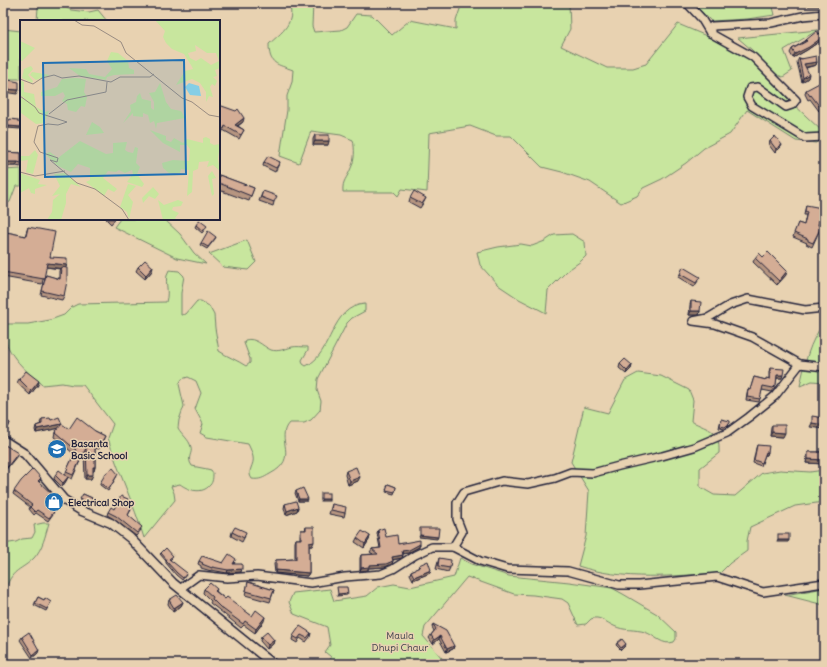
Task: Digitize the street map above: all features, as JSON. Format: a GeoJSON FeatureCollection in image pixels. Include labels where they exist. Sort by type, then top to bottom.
{"type":"FeatureCollection","features":[{"type":"Feature","properties":{"kind":"street"},"geometry":{"type":"LineString","coordinates":[[687,3],[701,18],[710,33],[753,57],[796,100],[792,105],[786,107],[758,87],[750,88],[747,97],[752,106],[805,138],[824,137]]}},
{"type":"Feature","properties":{"kind":"street"},"geometry":{"type":"LineString","coordinates":[[710,33],[712,26],[771,23],[803,16],[824,14]]}},
{"type":"Feature","properties":{"kind":"street"},"geometry":{"type":"LineString","coordinates":[[824,308],[805,310],[748,299],[730,305],[708,318],[693,321],[715,324],[752,337],[800,364],[824,367]]}},
{"type":"Feature","properties":{"kind":"street"},"geometry":{"type":"LineString","coordinates":[[453,547],[462,532],[457,519],[457,504],[464,492],[502,481],[528,484],[555,478],[572,472],[593,474],[694,447],[727,433],[775,396],[800,364]]}},
{"type":"Feature","properties":{"kind":"street"},"geometry":{"type":"LineString","coordinates":[[3,440],[25,454],[64,500],[82,511],[111,523],[130,538],[173,583],[273,664]]}},
{"type":"Feature","properties":{"kind":"street"},"geometry":{"type":"LineString","coordinates":[[181,588],[200,575],[227,578],[257,576],[311,583],[345,577],[381,574],[432,547],[453,547],[480,561],[507,569],[568,571],[619,585],[717,577],[762,592],[824,583]]}},
{"type":"Feature","properties":{"kind":"green space"},"geometry":{"type":"Polygon","coordinates":[[[57,3],[71,10],[89,12],[98,10],[106,20],[37,20],[38,7],[57,3]]]}},
{"type":"Feature","properties":{"kind":"green space"},"geometry":{"type":"Polygon","coordinates":[[[289,3],[313,3],[312,26],[314,32],[341,30],[347,27],[356,14],[372,15],[392,35],[410,20],[456,29],[456,21],[462,3],[483,5],[484,3],[569,3],[570,29],[561,46],[607,68],[633,68],[646,64],[678,24],[716,40],[749,59],[824,133],[816,143],[796,141],[747,110],[730,134],[704,148],[686,163],[662,179],[643,188],[637,196],[621,203],[590,182],[542,167],[511,136],[496,136],[470,126],[429,133],[427,192],[402,189],[398,196],[394,192],[343,192],[344,182],[354,158],[353,140],[341,135],[311,131],[299,163],[280,156],[287,110],[287,96],[292,82],[293,70],[278,65],[272,60],[269,51],[269,44],[283,31],[289,22],[291,10],[289,3]]]}},
{"type":"Feature","properties":{"kind":"green space"},"geometry":{"type":"Polygon","coordinates":[[[694,3],[772,3],[775,15],[747,19],[711,21],[694,3]]]}},
{"type":"Feature","properties":{"kind":"green space"},"geometry":{"type":"Polygon","coordinates":[[[3,29],[20,31],[20,79],[3,79],[3,29]]]}},
{"type":"Feature","properties":{"kind":"green space"},"geometry":{"type":"Polygon","coordinates":[[[818,30],[784,50],[792,71],[783,77],[774,74],[752,50],[738,38],[818,30]]]}},
{"type":"Feature","properties":{"kind":"green space"},"geometry":{"type":"Polygon","coordinates":[[[20,169],[20,186],[16,186],[10,202],[3,205],[3,170],[20,169]]]}},
{"type":"Feature","properties":{"kind":"green space"},"geometry":{"type":"Polygon","coordinates":[[[119,220],[165,220],[180,234],[194,253],[206,264],[177,258],[114,227],[119,220]]]}},
{"type":"Feature","properties":{"kind":"green space"},"geometry":{"type":"Polygon","coordinates":[[[572,234],[585,242],[586,256],[567,271],[548,290],[546,313],[519,299],[498,285],[480,265],[477,252],[521,244],[532,246],[545,241],[554,235],[572,234]]]}},
{"type":"Feature","properties":{"kind":"green space"},"geometry":{"type":"Polygon","coordinates":[[[247,240],[256,262],[248,270],[223,267],[209,254],[247,240]]]}},
{"type":"Feature","properties":{"kind":"green space"},"geometry":{"type":"Polygon","coordinates":[[[169,270],[179,271],[184,276],[181,293],[181,315],[186,314],[197,301],[201,301],[209,306],[214,315],[219,351],[246,366],[250,363],[250,359],[244,343],[245,340],[249,339],[256,341],[274,351],[294,347],[308,347],[308,350],[302,360],[303,364],[306,366],[315,360],[322,352],[338,321],[345,313],[354,307],[365,304],[365,311],[352,318],[347,323],[318,379],[317,390],[321,401],[320,410],[311,420],[304,423],[289,423],[285,429],[284,435],[286,455],[284,462],[279,468],[261,478],[252,479],[250,476],[253,460],[248,444],[207,437],[200,433],[203,424],[195,409],[201,393],[196,381],[188,377],[182,379],[179,384],[184,406],[178,428],[190,444],[190,463],[192,466],[211,470],[213,473],[212,481],[207,488],[199,491],[191,490],[180,484],[171,486],[175,500],[144,538],[108,438],[113,424],[83,385],[62,383],[42,385],[35,379],[11,352],[4,335],[3,325],[28,324],[50,320],[64,315],[72,307],[78,304],[166,302],[167,274],[169,270]]]}},
{"type":"Feature","properties":{"kind":"green space"},"geometry":{"type":"Polygon","coordinates":[[[824,323],[824,382],[812,381],[800,386],[811,345],[824,323]]]}},
{"type":"Feature","properties":{"kind":"green space"},"geometry":{"type":"Polygon","coordinates":[[[638,373],[661,376],[689,390],[693,400],[691,421],[708,429],[716,435],[719,445],[719,453],[700,468],[700,487],[714,495],[735,496],[762,473],[780,470],[810,472],[824,470],[824,502],[795,506],[750,527],[747,541],[747,551],[730,563],[720,573],[630,576],[595,571],[578,566],[586,536],[589,491],[571,462],[584,407],[608,413],[625,380],[638,373]]]}},
{"type":"Feature","properties":{"kind":"green space"},"geometry":{"type":"Polygon","coordinates":[[[49,523],[40,550],[34,558],[15,573],[6,588],[3,588],[3,544],[32,538],[35,532],[34,525],[49,523]]]}},
{"type":"Feature","properties":{"kind":"green space","name":"Maula Dhupi Chaur"},"geometry":{"type":"Polygon","coordinates":[[[460,558],[471,564],[509,576],[612,588],[657,614],[676,632],[676,639],[674,642],[670,643],[662,642],[645,632],[618,628],[597,618],[591,619],[586,624],[578,625],[568,603],[562,599],[514,594],[467,577],[425,627],[423,636],[447,664],[330,664],[331,657],[325,652],[330,645],[327,627],[294,614],[289,602],[293,593],[330,589],[334,601],[367,596],[378,587],[394,584],[410,587],[454,577],[460,558]]]}},
{"type":"Feature","properties":{"kind":"green space"},"geometry":{"type":"Polygon","coordinates":[[[824,588],[824,605],[785,595],[824,588]]]}},
{"type":"Feature","properties":{"kind":"building"},"geometry":{"type":"Polygon","coordinates":[[[817,31],[819,34],[822,32],[824,36],[809,47],[795,54],[792,49],[807,41],[806,40],[817,31]]]}},
{"type":"Feature","properties":{"kind":"building"},"geometry":{"type":"Polygon","coordinates":[[[816,56],[817,62],[804,64],[809,74],[803,78],[799,58],[801,59],[816,56]]]}},
{"type":"Feature","properties":{"kind":"building"},"geometry":{"type":"Polygon","coordinates":[[[3,79],[19,82],[19,90],[3,89],[3,79]]]}},
{"type":"Feature","properties":{"kind":"building"},"geometry":{"type":"Polygon","coordinates":[[[823,81],[824,89],[822,90],[824,92],[824,104],[820,107],[806,90],[823,81]]]}},
{"type":"Feature","properties":{"kind":"building"},"geometry":{"type":"Polygon","coordinates":[[[220,105],[236,111],[238,109],[244,118],[235,125],[244,130],[241,135],[225,126],[224,129],[220,127],[220,105]]]}},
{"type":"Feature","properties":{"kind":"building"},"geometry":{"type":"Polygon","coordinates":[[[3,119],[18,120],[20,127],[8,126],[3,139],[3,119]]]}},
{"type":"Feature","properties":{"kind":"building"},"geometry":{"type":"Polygon","coordinates":[[[315,135],[329,135],[329,141],[315,141],[315,135]]]}},
{"type":"Feature","properties":{"kind":"building"},"geometry":{"type":"Polygon","coordinates":[[[775,136],[782,145],[776,149],[770,141],[775,136]]]}},
{"type":"Feature","properties":{"kind":"building"},"geometry":{"type":"Polygon","coordinates":[[[4,152],[20,153],[20,163],[4,162],[4,152]]]}},
{"type":"Feature","properties":{"kind":"building"},"geometry":{"type":"Polygon","coordinates":[[[268,156],[280,162],[276,168],[264,162],[268,156]]]}},
{"type":"Feature","properties":{"kind":"building"},"geometry":{"type":"Polygon","coordinates":[[[220,175],[254,188],[251,196],[220,183],[220,175]]]}},
{"type":"Feature","properties":{"kind":"building"},"geometry":{"type":"Polygon","coordinates":[[[263,191],[277,196],[274,202],[261,197],[263,191]]]}},
{"type":"Feature","properties":{"kind":"building"},"geometry":{"type":"Polygon","coordinates":[[[414,191],[426,198],[422,204],[410,198],[414,191]]]}},
{"type":"Feature","properties":{"kind":"building"},"geometry":{"type":"Polygon","coordinates":[[[806,205],[822,208],[818,225],[821,227],[813,243],[808,241],[808,239],[794,233],[798,223],[804,225],[807,212],[805,211],[806,205]]]}},
{"type":"Feature","properties":{"kind":"building"},"geometry":{"type":"Polygon","coordinates":[[[199,220],[207,226],[203,231],[196,225],[199,220]]]}},
{"type":"Feature","properties":{"kind":"building"},"geometry":{"type":"Polygon","coordinates":[[[28,227],[55,232],[50,257],[67,258],[67,265],[47,263],[44,279],[3,272],[6,232],[26,236],[28,227]]]}},
{"type":"Feature","properties":{"kind":"building"},"geometry":{"type":"Polygon","coordinates":[[[208,231],[216,237],[208,247],[201,243],[208,231]]]}},
{"type":"Feature","properties":{"kind":"building"},"geometry":{"type":"Polygon","coordinates":[[[768,252],[787,271],[779,281],[755,258],[759,253],[763,257],[768,252]]]}},
{"type":"Feature","properties":{"kind":"building"},"geometry":{"type":"Polygon","coordinates":[[[145,260],[153,267],[146,275],[138,267],[145,260]]]}},
{"type":"Feature","properties":{"kind":"building"},"geometry":{"type":"Polygon","coordinates":[[[61,267],[67,268],[67,281],[64,296],[42,291],[46,275],[60,279],[61,267]]]}},
{"type":"Feature","properties":{"kind":"building"},"geometry":{"type":"Polygon","coordinates":[[[683,267],[700,277],[696,283],[680,274],[683,267]]]}},
{"type":"Feature","properties":{"kind":"building"},"geometry":{"type":"Polygon","coordinates":[[[691,301],[701,302],[700,311],[691,311],[691,301]]]}},
{"type":"Feature","properties":{"kind":"building"},"geometry":{"type":"Polygon","coordinates":[[[625,359],[632,365],[627,371],[620,364],[625,359]]]}},
{"type":"Feature","properties":{"kind":"building"},"geometry":{"type":"Polygon","coordinates":[[[770,368],[784,369],[783,375],[777,375],[776,385],[773,388],[763,386],[760,399],[747,397],[748,389],[750,390],[754,377],[766,380],[766,378],[770,379],[770,368]]]}},
{"type":"Feature","properties":{"kind":"building"},"geometry":{"type":"Polygon","coordinates":[[[26,371],[39,381],[31,391],[19,379],[26,371]]]}},
{"type":"Feature","properties":{"kind":"building"},"geometry":{"type":"Polygon","coordinates":[[[812,416],[824,418],[824,425],[812,423],[812,416]]]}},
{"type":"Feature","properties":{"kind":"building"},"geometry":{"type":"Polygon","coordinates":[[[59,417],[62,424],[37,429],[36,426],[42,424],[42,419],[50,418],[51,420],[59,417]]]}},
{"type":"Feature","properties":{"kind":"building"},"geometry":{"type":"Polygon","coordinates":[[[77,417],[95,431],[105,436],[100,445],[95,443],[95,467],[93,467],[93,475],[87,475],[86,448],[73,475],[66,472],[76,450],[55,432],[62,424],[69,429],[77,417]]]}},
{"type":"Feature","properties":{"kind":"building"},"geometry":{"type":"Polygon","coordinates":[[[3,418],[10,423],[7,428],[3,425],[3,418]]]}},
{"type":"Feature","properties":{"kind":"building"},"geometry":{"type":"Polygon","coordinates":[[[721,419],[730,421],[730,423],[725,427],[720,426],[721,419]]]}},
{"type":"Feature","properties":{"kind":"building"},"geometry":{"type":"Polygon","coordinates":[[[772,425],[785,425],[785,433],[772,432],[772,425]]]}},
{"type":"Feature","properties":{"kind":"building"},"geometry":{"type":"Polygon","coordinates":[[[5,445],[18,453],[5,470],[3,468],[3,448],[5,445]]]}},
{"type":"Feature","properties":{"kind":"building"},"geometry":{"type":"Polygon","coordinates":[[[757,445],[769,446],[768,452],[766,452],[762,463],[754,460],[757,445]]]}},
{"type":"Feature","properties":{"kind":"building"},"geometry":{"type":"Polygon","coordinates":[[[808,452],[824,452],[824,460],[808,459],[808,452]]]}},
{"type":"Feature","properties":{"kind":"building"},"geometry":{"type":"Polygon","coordinates":[[[356,467],[360,477],[350,481],[346,471],[356,467]]]}},
{"type":"Feature","properties":{"kind":"building"},"geometry":{"type":"Polygon","coordinates":[[[113,468],[118,474],[109,489],[100,483],[106,473],[113,468]]]}},
{"type":"Feature","properties":{"kind":"building"},"geometry":{"type":"Polygon","coordinates":[[[33,469],[41,478],[38,481],[60,500],[52,510],[54,512],[49,518],[37,510],[35,512],[30,507],[32,505],[14,491],[21,481],[33,469]]]}},
{"type":"Feature","properties":{"kind":"building"},"geometry":{"type":"Polygon","coordinates":[[[59,470],[68,477],[63,483],[55,475],[59,470]]]}},
{"type":"Feature","properties":{"kind":"building"},"geometry":{"type":"Polygon","coordinates":[[[388,484],[396,487],[395,492],[386,490],[388,484]]]}},
{"type":"Feature","properties":{"kind":"building"},"geometry":{"type":"Polygon","coordinates":[[[303,488],[308,499],[299,499],[296,491],[303,488]]]}},
{"type":"Feature","properties":{"kind":"building"},"geometry":{"type":"Polygon","coordinates":[[[321,493],[329,493],[329,499],[321,499],[321,493]]]}},
{"type":"Feature","properties":{"kind":"building"},"geometry":{"type":"Polygon","coordinates":[[[83,494],[92,498],[90,504],[80,499],[83,494]]]}},
{"type":"Feature","properties":{"kind":"building"},"geometry":{"type":"Polygon","coordinates":[[[121,496],[128,499],[126,504],[132,507],[128,515],[142,527],[137,533],[116,516],[108,512],[111,507],[114,509],[121,496]]]}},
{"type":"Feature","properties":{"kind":"building"},"geometry":{"type":"Polygon","coordinates":[[[296,501],[298,507],[287,511],[285,504],[296,501]]]}},
{"type":"Feature","properties":{"kind":"building"},"geometry":{"type":"Polygon","coordinates":[[[332,504],[346,507],[345,513],[331,510],[332,504]]]}},
{"type":"Feature","properties":{"kind":"building"},"geometry":{"type":"Polygon","coordinates":[[[235,527],[246,532],[244,538],[232,532],[235,527]]]}},
{"type":"Feature","properties":{"kind":"building"},"geometry":{"type":"Polygon","coordinates":[[[306,527],[314,527],[314,542],[309,543],[309,573],[276,570],[276,560],[296,559],[296,539],[301,539],[301,530],[306,530],[306,527]]]}},
{"type":"Feature","properties":{"kind":"building"},"geometry":{"type":"Polygon","coordinates":[[[384,528],[386,537],[397,535],[398,544],[420,540],[420,544],[409,550],[402,551],[403,555],[392,557],[393,561],[386,564],[369,565],[369,567],[361,568],[361,555],[378,554],[372,549],[381,548],[378,530],[384,528]]]}},
{"type":"Feature","properties":{"kind":"building"},"geometry":{"type":"Polygon","coordinates":[[[420,528],[439,528],[438,537],[420,535],[420,528]]]}},
{"type":"Feature","properties":{"kind":"building"},"geometry":{"type":"Polygon","coordinates":[[[362,531],[370,536],[365,544],[357,538],[362,531]]]}},
{"type":"Feature","properties":{"kind":"building"},"geometry":{"type":"Polygon","coordinates":[[[778,534],[789,534],[789,540],[778,540],[778,534]]]}},
{"type":"Feature","properties":{"kind":"building"},"geometry":{"type":"Polygon","coordinates":[[[166,548],[173,556],[169,559],[187,573],[183,578],[166,561],[167,560],[161,553],[166,548]]]}},
{"type":"Feature","properties":{"kind":"building"},"geometry":{"type":"Polygon","coordinates":[[[229,554],[236,559],[233,564],[242,564],[242,569],[228,570],[212,568],[202,564],[203,563],[199,561],[202,556],[223,563],[229,554]]]}},
{"type":"Feature","properties":{"kind":"building"},"geometry":{"type":"Polygon","coordinates":[[[439,558],[451,560],[450,568],[438,566],[439,558]]]}},
{"type":"Feature","properties":{"kind":"building"},"geometry":{"type":"Polygon","coordinates":[[[428,561],[431,570],[414,577],[411,571],[428,561]]]}},
{"type":"Feature","properties":{"kind":"building"},"geometry":{"type":"Polygon","coordinates":[[[248,582],[274,590],[271,598],[246,591],[248,582]]]}},
{"type":"Feature","properties":{"kind":"building"},"geometry":{"type":"Polygon","coordinates":[[[210,583],[217,589],[215,591],[225,599],[227,597],[252,616],[256,610],[265,617],[256,629],[245,621],[243,624],[220,607],[212,599],[213,597],[204,589],[210,583]]]}},
{"type":"Feature","properties":{"kind":"building"},"geometry":{"type":"Polygon","coordinates":[[[337,587],[347,587],[348,593],[338,594],[337,587]]]}},
{"type":"Feature","properties":{"kind":"building"},"geometry":{"type":"Polygon","coordinates":[[[177,595],[183,602],[174,608],[169,600],[177,595]]]}},
{"type":"Feature","properties":{"kind":"building"},"geometry":{"type":"Polygon","coordinates":[[[38,597],[44,600],[45,598],[51,602],[47,609],[35,603],[38,597]]]}},
{"type":"Feature","properties":{"kind":"building"},"geometry":{"type":"Polygon","coordinates":[[[433,624],[446,631],[454,646],[447,649],[440,636],[434,640],[431,635],[436,629],[433,624]]]}},
{"type":"Feature","properties":{"kind":"building"},"geometry":{"type":"Polygon","coordinates":[[[300,626],[311,633],[307,638],[301,635],[298,639],[293,636],[300,626]]]}},
{"type":"Feature","properties":{"kind":"building"},"geometry":{"type":"Polygon","coordinates":[[[29,632],[39,650],[33,655],[22,637],[29,632]]]}},
{"type":"Feature","properties":{"kind":"building"},"geometry":{"type":"Polygon","coordinates":[[[267,632],[274,640],[268,645],[261,637],[267,632]]]}},
{"type":"Feature","properties":{"kind":"building"},"geometry":{"type":"Polygon","coordinates":[[[622,639],[626,644],[621,648],[617,643],[622,639]]]}},
{"type":"Feature","properties":{"kind":"place","name":"Basanta Basic School"},"geometry":{"type":"Point","coordinates":[57,449]}},
{"type":"Feature","properties":{"kind":"place","name":"Electrical Shop"},"geometry":{"type":"Point","coordinates":[54,502]}}]}
